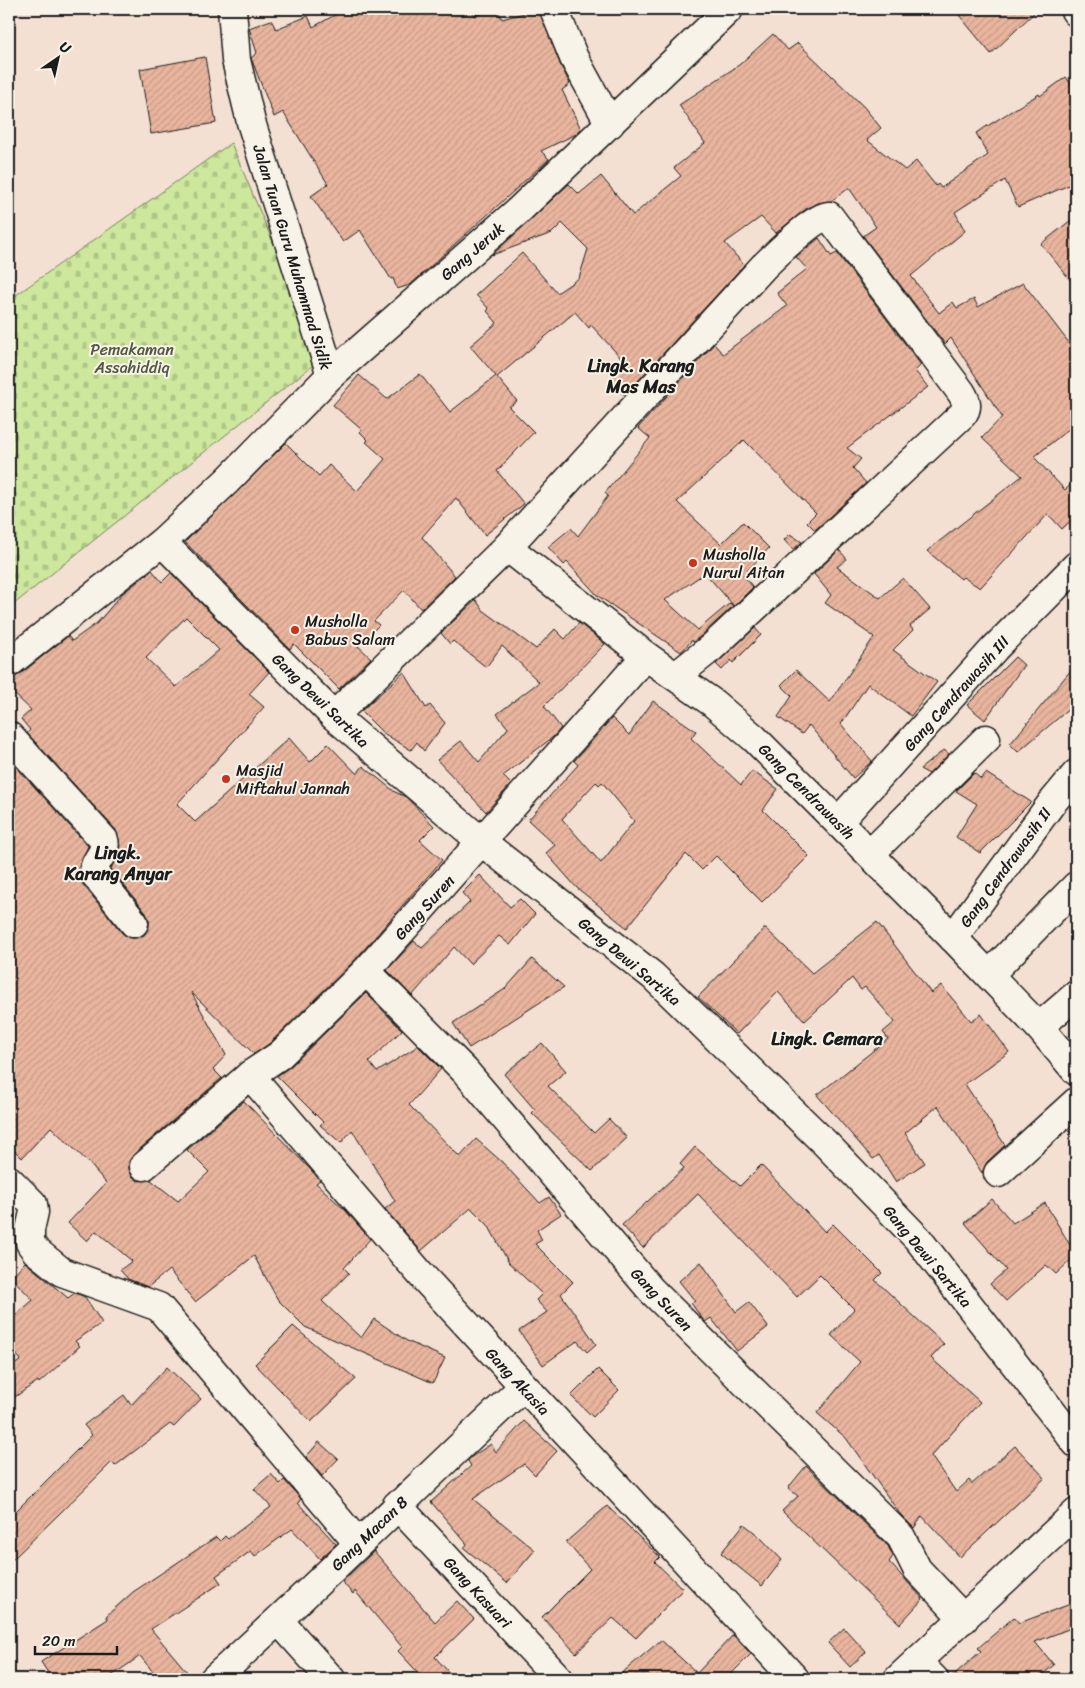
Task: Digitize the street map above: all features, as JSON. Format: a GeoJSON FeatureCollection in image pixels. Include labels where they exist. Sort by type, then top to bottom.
{"type":"FeatureCollection","features":[{"type":"Feature","properties":{"kind":"street"},"geometry":{"type":"LineString","coordinates":[[232,9],[240,9]]}},
{"type":"Feature","properties":{"kind":"street","name":"Jalan Tuan Guru Muhammad Sidik"},"geometry":{"type":"LineString","coordinates":[[9,663],[162,542],[234,475],[331,374],[251,122],[236,60],[232,9]]}},
{"type":"Feature","properties":{"kind":"street"},"geometry":{"type":"LineString","coordinates":[[554,9],[574,58],[610,124]]}},
{"type":"Feature","properties":{"kind":"street","name":"Gang Jeruk"},"geometry":{"type":"LineString","coordinates":[[331,374],[518,211],[730,9]]}},
{"type":"Feature","properties":{"kind":"street"},"geometry":{"type":"LineString","coordinates":[[334,716],[507,547],[764,266],[806,229],[824,216],[831,217],[961,392],[965,399],[966,409],[957,420],[869,504],[711,648],[676,676]]}},
{"type":"Feature","properties":{"kind":"street","name":"Gang Dewi Sartika"},"geometry":{"type":"LineString","coordinates":[[162,542],[334,716],[482,842],[653,976],[828,1145],[918,1239],[1076,1443]]}},
{"type":"Feature","properties":{"kind":"street","name":"Gang Cendrawasih"},"geometry":{"type":"LineString","coordinates":[[507,547],[646,656],[713,703],[754,738],[1040,1027],[1076,1071]]}},
{"type":"Feature","properties":{"kind":"street","name":"Gang Cendrawasih III"},"geometry":{"type":"LineString","coordinates":[[838,822],[995,648],[1076,566]]}},
{"type":"Feature","properties":{"kind":"street","name":"Gang Suren"},"geometry":{"type":"LineString","coordinates":[[144,1166],[250,1075],[280,1055],[366,971],[646,656]]}},
{"type":"Feature","properties":{"kind":"street"},"geometry":{"type":"LineString","coordinates":[[9,736],[104,840],[104,851],[95,864],[94,873],[134,923]]}},
{"type":"Feature","properties":{"kind":"street"},"geometry":{"type":"LineString","coordinates":[[870,854],[986,739]]}},
{"type":"Feature","properties":{"kind":"street","name":"Gang Cendrawasih II"},"geometry":{"type":"LineString","coordinates":[[953,938],[1051,804],[1076,774]]}},
{"type":"Feature","properties":{"kind":"street"},"geometry":{"type":"LineString","coordinates":[[989,975],[1076,886]]}},
{"type":"Feature","properties":{"kind":"street","name":"Gang Suren"},"geometry":{"type":"LineString","coordinates":[[366,971],[465,1071],[651,1290],[901,1537],[917,1569],[964,1619]]}},
{"type":"Feature","properties":{"kind":"street"},"geometry":{"type":"LineString","coordinates":[[1040,1027],[1076,995]]}},
{"type":"Feature","properties":{"kind":"street","name":"Gang Akasia"},"geometry":{"type":"LineString","coordinates":[[250,1075],[424,1278],[795,1679]]}},
{"type":"Feature","properties":{"kind":"street"},"geometry":{"type":"LineString","coordinates":[[998,1173],[1076,1102]]}},
{"type":"Feature","properties":{"kind":"street"},"geometry":{"type":"LineString","coordinates":[[9,1180],[33,1204],[34,1212],[30,1230],[30,1243],[36,1250],[62,1272],[160,1307],[358,1544]]}},
{"type":"Feature","properties":{"kind":"street","name":"Gang Macan 8"},"geometry":{"type":"LineString","coordinates":[[214,1679],[279,1621],[397,1505],[523,1387]]}},
{"type":"Feature","properties":{"kind":"street","name":"Gang Kasuari"},"geometry":{"type":"LineString","coordinates":[[397,1505],[559,1679]]}},
{"type":"Feature","properties":{"kind":"street"},"geometry":{"type":"LineString","coordinates":[[916,1673],[964,1619],[1076,1513]]}},
{"type":"Feature","properties":{"kind":"street"},"geometry":{"type":"LineString","coordinates":[[279,1621],[331,1679]]}},
{"type":"Feature","properties":{"kind":"green space","name":"Pemakaman Assahiddiq"},"geometry":{"type":"Polygon","coordinates":[[[231,143],[322,358],[9,608],[9,300],[231,143]]]}},
{"type":"Feature","properties":{"kind":"building"},"geometry":{"type":"Polygon","coordinates":[[[346,9],[470,9],[475,16],[489,9],[497,9],[502,19],[539,9],[560,64],[570,84],[562,90],[581,129],[576,134],[541,151],[549,159],[410,285],[397,289],[393,278],[391,279],[360,230],[343,242],[311,196],[328,184],[283,112],[274,117],[251,58],[257,53],[249,28],[271,20],[276,29],[308,16],[313,27],[346,9]]]}},
{"type":"Feature","properties":{"kind":"building"},"geometry":{"type":"Polygon","coordinates":[[[954,9],[1038,9],[991,54],[954,9]]]}},
{"type":"Feature","properties":{"kind":"building"},"geometry":{"type":"Polygon","coordinates":[[[773,34],[788,50],[798,43],[864,107],[881,128],[867,140],[905,170],[916,161],[936,186],[938,184],[941,188],[988,155],[976,133],[1039,94],[1040,96],[1066,77],[1076,91],[1076,182],[1018,207],[1005,180],[955,212],[965,231],[911,276],[939,313],[953,302],[957,308],[974,299],[978,307],[1023,283],[1076,352],[1076,423],[1034,457],[1065,490],[1076,480],[1076,516],[1062,529],[1048,514],[980,588],[963,577],[961,579],[927,551],[1022,476],[982,438],[1002,417],[951,338],[945,344],[863,236],[876,227],[849,188],[831,201],[818,203],[806,209],[776,233],[761,217],[725,243],[744,265],[625,395],[608,384],[623,360],[591,325],[589,328],[575,312],[497,377],[517,401],[509,407],[534,432],[497,471],[524,504],[485,535],[456,498],[422,537],[455,576],[421,609],[404,590],[374,621],[379,625],[358,646],[371,658],[339,689],[294,644],[290,649],[185,542],[286,443],[319,476],[329,465],[357,491],[385,459],[366,442],[368,440],[360,432],[362,430],[333,405],[359,375],[387,399],[420,374],[450,412],[496,376],[470,346],[497,323],[487,311],[489,309],[476,295],[522,253],[557,293],[579,278],[588,249],[562,223],[552,233],[492,255],[569,184],[579,194],[601,176],[633,215],[681,176],[674,168],[705,143],[679,105],[739,65],[773,34]]]}},
{"type":"Feature","properties":{"kind":"building"},"geometry":{"type":"Polygon","coordinates":[[[205,57],[216,123],[151,134],[140,69],[205,57]]]}},
{"type":"Feature","properties":{"kind":"building"},"geometry":{"type":"Polygon","coordinates":[[[1076,216],[1076,287],[1041,244],[1076,216]]]}},
{"type":"Feature","properties":{"kind":"building"},"geometry":{"type":"Polygon","coordinates":[[[819,238],[831,256],[837,253],[921,365],[915,371],[928,387],[847,448],[861,459],[853,468],[866,483],[815,530],[807,522],[816,513],[744,440],[677,502],[721,544],[743,522],[769,548],[743,575],[753,587],[734,606],[705,573],[665,600],[698,630],[730,603],[733,606],[701,636],[693,642],[692,640],[681,652],[598,596],[567,562],[564,565],[548,547],[571,528],[578,536],[608,496],[605,493],[650,438],[638,428],[714,344],[723,354],[787,306],[777,293],[807,269],[796,257],[819,238]]]}},
{"type":"Feature","properties":{"kind":"building"},"geometry":{"type":"Polygon","coordinates":[[[790,534],[802,542],[793,550],[784,540],[790,534]]]}},
{"type":"Feature","properties":{"kind":"building"},"geometry":{"type":"Polygon","coordinates":[[[839,550],[847,559],[837,567],[880,598],[903,578],[930,609],[910,626],[913,630],[893,650],[937,682],[911,716],[868,684],[841,724],[872,761],[853,778],[809,725],[802,734],[778,717],[792,696],[781,685],[796,670],[830,702],[874,637],[825,603],[831,595],[814,574],[839,550]]]}},
{"type":"Feature","properties":{"kind":"building"},"geometry":{"type":"Polygon","coordinates":[[[152,570],[162,582],[171,573],[269,672],[249,694],[264,707],[177,804],[195,822],[289,738],[310,762],[328,744],[357,774],[363,766],[395,792],[406,797],[434,826],[420,840],[442,860],[355,960],[270,1043],[254,1054],[191,992],[226,1055],[213,1069],[222,1078],[134,1154],[129,1161],[129,1169],[132,1176],[138,1181],[151,1180],[178,1201],[209,1172],[187,1150],[244,1101],[312,1171],[320,1180],[316,1183],[345,1210],[370,1239],[344,1268],[349,1273],[322,1301],[361,1338],[374,1319],[407,1341],[445,1358],[433,1383],[305,1327],[278,1300],[254,1256],[195,1302],[169,1270],[148,1287],[128,1279],[120,1270],[132,1261],[96,1231],[87,1241],[68,1223],[106,1183],[89,1163],[51,1127],[22,1158],[9,1145],[9,759],[88,846],[79,867],[81,882],[122,933],[129,938],[137,938],[144,935],[149,928],[149,921],[146,913],[111,869],[120,847],[116,830],[27,733],[30,730],[21,719],[31,710],[9,689],[9,679],[19,675],[68,636],[72,641],[97,623],[122,594],[152,570]],[[186,617],[146,658],[176,687],[219,650],[186,617]]]}},
{"type":"Feature","properties":{"kind":"building"},"geometry":{"type":"Polygon","coordinates":[[[476,600],[483,610],[536,649],[555,629],[565,639],[579,623],[605,644],[544,706],[561,728],[553,737],[503,776],[511,784],[486,812],[437,760],[461,741],[479,762],[508,728],[497,714],[539,682],[502,646],[486,667],[453,641],[450,644],[441,633],[476,600]]]}},
{"type":"Feature","properties":{"kind":"building"},"geometry":{"type":"Polygon","coordinates":[[[755,628],[761,635],[733,663],[731,660],[722,670],[716,664],[755,628]]]}},
{"type":"Feature","properties":{"kind":"building"},"geometry":{"type":"Polygon","coordinates":[[[1015,657],[1024,665],[985,720],[967,705],[1015,657]]]}},
{"type":"Feature","properties":{"kind":"building"},"geometry":{"type":"Polygon","coordinates":[[[1076,664],[1076,703],[1018,752],[1010,744],[1076,664]]]}},
{"type":"Feature","properties":{"kind":"building"},"geometry":{"type":"Polygon","coordinates":[[[404,672],[426,708],[430,705],[445,723],[424,751],[417,742],[411,750],[383,733],[361,711],[404,672]]]}},
{"type":"Feature","properties":{"kind":"building"},"geometry":{"type":"Polygon","coordinates":[[[653,701],[696,731],[691,738],[741,785],[752,771],[778,789],[763,810],[809,856],[762,902],[716,856],[702,870],[686,854],[627,928],[577,888],[546,853],[555,845],[528,820],[578,765],[574,761],[612,718],[629,735],[653,701]],[[596,782],[562,819],[601,863],[634,821],[602,782],[599,785],[596,782]]]}},
{"type":"Feature","properties":{"kind":"building"},"geometry":{"type":"Polygon","coordinates":[[[944,750],[949,754],[929,774],[920,769],[944,750]]]}},
{"type":"Feature","properties":{"kind":"building"},"geometry":{"type":"Polygon","coordinates":[[[974,773],[981,779],[986,773],[1031,802],[980,853],[956,837],[977,804],[956,791],[974,773]]]}},
{"type":"Feature","properties":{"kind":"building"},"geometry":{"type":"Polygon","coordinates":[[[480,875],[510,907],[520,899],[535,914],[510,945],[499,936],[470,964],[454,947],[412,996],[387,970],[414,941],[422,948],[470,902],[462,893],[480,875]]]}},
{"type":"Feature","properties":{"kind":"building"},"geometry":{"type":"Polygon","coordinates":[[[877,922],[931,993],[941,985],[971,1021],[981,1014],[1009,1052],[965,1084],[1005,1145],[987,1162],[982,1173],[938,1106],[905,1133],[925,1163],[896,1182],[879,1155],[873,1159],[817,1095],[888,1039],[883,1032],[895,1022],[865,987],[861,990],[852,978],[805,1021],[778,992],[737,1034],[698,997],[765,928],[812,973],[877,922]]]}},
{"type":"Feature","properties":{"kind":"building"},"geometry":{"type":"Polygon","coordinates":[[[532,959],[564,987],[469,1048],[453,1023],[505,989],[532,959]]]}},
{"type":"Feature","properties":{"kind":"building"},"geometry":{"type":"Polygon","coordinates":[[[366,993],[402,1030],[369,1062],[377,1072],[418,1046],[441,1069],[409,1105],[460,1157],[476,1139],[502,1162],[540,1203],[549,1197],[561,1214],[537,1230],[542,1240],[535,1244],[573,1282],[561,1294],[596,1344],[587,1352],[577,1341],[543,1365],[519,1331],[547,1312],[536,1300],[542,1294],[509,1263],[488,1225],[471,1208],[421,1251],[385,1209],[395,1201],[352,1130],[341,1143],[320,1125],[323,1122],[277,1076],[291,1066],[366,993]]]}},
{"type":"Feature","properties":{"kind":"building"},"geometry":{"type":"Polygon","coordinates":[[[542,1043],[566,1071],[548,1086],[594,1133],[609,1119],[627,1138],[592,1171],[532,1113],[535,1110],[504,1074],[542,1043]]]}},
{"type":"Feature","properties":{"kind":"building"},"geometry":{"type":"Polygon","coordinates":[[[695,1147],[740,1186],[761,1165],[825,1232],[833,1224],[882,1273],[875,1280],[944,1344],[931,1358],[980,1402],[931,1456],[956,1492],[969,1480],[972,1484],[1015,1446],[1045,1478],[960,1557],[922,1516],[914,1528],[900,1514],[846,1438],[817,1413],[860,1362],[831,1335],[854,1309],[820,1275],[797,1297],[698,1194],[643,1248],[622,1225],[684,1168],[680,1164],[695,1147]]]}},
{"type":"Feature","properties":{"kind":"building"},"geometry":{"type":"Polygon","coordinates":[[[992,1199],[1013,1223],[1045,1203],[1076,1255],[1056,1274],[1046,1265],[1006,1301],[990,1284],[1006,1270],[965,1223],[992,1199]]]}},
{"type":"Feature","properties":{"kind":"building"},"geometry":{"type":"Polygon","coordinates":[[[25,1262],[68,1298],[75,1293],[85,1297],[102,1323],[75,1341],[80,1346],[39,1383],[38,1381],[9,1401],[9,1369],[21,1360],[9,1346],[9,1321],[33,1300],[11,1277],[25,1262]]]}},
{"type":"Feature","properties":{"kind":"building"},"geometry":{"type":"Polygon","coordinates":[[[701,1262],[736,1312],[749,1302],[768,1327],[737,1351],[711,1318],[705,1322],[691,1303],[695,1301],[679,1281],[701,1262]]]}},
{"type":"Feature","properties":{"kind":"building"},"geometry":{"type":"Polygon","coordinates":[[[293,1326],[356,1379],[311,1422],[255,1364],[293,1326]]]}},
{"type":"Feature","properties":{"kind":"building"},"geometry":{"type":"Polygon","coordinates":[[[167,1367],[201,1399],[174,1427],[170,1424],[115,1466],[112,1462],[9,1563],[9,1518],[92,1435],[84,1425],[124,1395],[131,1405],[167,1367]]]}},
{"type":"Feature","properties":{"kind":"building"},"geometry":{"type":"Polygon","coordinates":[[[598,1369],[619,1390],[593,1417],[571,1396],[598,1369]]]}},
{"type":"Feature","properties":{"kind":"building"},"geometry":{"type":"Polygon","coordinates":[[[524,1421],[557,1451],[535,1475],[524,1464],[473,1499],[535,1550],[507,1583],[464,1548],[467,1544],[431,1502],[471,1466],[468,1461],[470,1458],[491,1444],[496,1452],[524,1421]]]}},
{"type":"Feature","properties":{"kind":"building"},"geometry":{"type":"Polygon","coordinates":[[[319,1442],[338,1459],[322,1476],[306,1457],[319,1442]]]}},
{"type":"Feature","properties":{"kind":"building"},"geometry":{"type":"Polygon","coordinates":[[[806,1466],[888,1546],[893,1556],[889,1562],[923,1599],[900,1624],[782,1511],[798,1496],[788,1488],[806,1466]]]}},
{"type":"Feature","properties":{"kind":"building"},"geometry":{"type":"Polygon","coordinates":[[[271,1474],[280,1484],[284,1480],[301,1499],[298,1503],[336,1544],[320,1559],[292,1529],[255,1556],[251,1551],[216,1576],[221,1583],[151,1629],[193,1679],[159,1679],[140,1656],[107,1679],[52,1679],[41,1662],[108,1619],[106,1616],[133,1592],[216,1537],[220,1541],[225,1536],[228,1539],[271,1507],[254,1489],[271,1474]]]}},
{"type":"Feature","properties":{"kind":"building"},"geometry":{"type":"Polygon","coordinates":[[[607,1506],[660,1557],[655,1562],[683,1589],[636,1638],[613,1618],[576,1653],[542,1617],[590,1569],[566,1542],[607,1506]]]}},
{"type":"Feature","properties":{"kind":"building"},"geometry":{"type":"Polygon","coordinates":[[[744,1524],[759,1536],[782,1560],[762,1586],[721,1553],[744,1524]]]}},
{"type":"Feature","properties":{"kind":"building"},"geometry":{"type":"Polygon","coordinates":[[[374,1551],[435,1622],[457,1601],[474,1619],[435,1657],[455,1679],[424,1679],[398,1651],[402,1647],[355,1591],[353,1594],[342,1582],[374,1551]]]}},
{"type":"Feature","properties":{"kind":"building"},"geometry":{"type":"Polygon","coordinates":[[[1076,1602],[1076,1626],[1035,1642],[1054,1665],[1037,1679],[949,1679],[981,1651],[978,1648],[1014,1617],[1019,1623],[1076,1602]]]}},
{"type":"Feature","properties":{"kind":"building"},"geometry":{"type":"Polygon","coordinates":[[[844,1628],[866,1652],[850,1667],[828,1643],[844,1628]]]}},
{"type":"Feature","properties":{"kind":"building"},"geometry":{"type":"Polygon","coordinates":[[[733,1635],[751,1654],[726,1679],[615,1679],[661,1640],[697,1673],[733,1635]]]}},
{"type":"Feature","properties":{"kind":"place","name":"Musholla Nurul Aitan"},"geometry":{"type":"Point","coordinates":[693,563]}},
{"type":"Feature","properties":{"kind":"place","name":"Musholla Babus Salam"},"geometry":{"type":"Point","coordinates":[295,630]}},
{"type":"Feature","properties":{"kind":"place","name":"Masjid Miftahul Jannah"},"geometry":{"type":"Point","coordinates":[226,779]}},
{"type":"Feature","properties":{"kind":"district","name":"Lingk. Karang Mas Mas"},"geometry":{"type":"Point","coordinates":[641,376]}},
{"type":"Feature","properties":{"kind":"district","name":"Lingk. Karang Anyar"},"geometry":{"type":"Point","coordinates":[118,863]}},
{"type":"Feature","properties":{"kind":"district","name":"Lingk. Cemara"},"geometry":{"type":"Point","coordinates":[827,1039]}}]}
